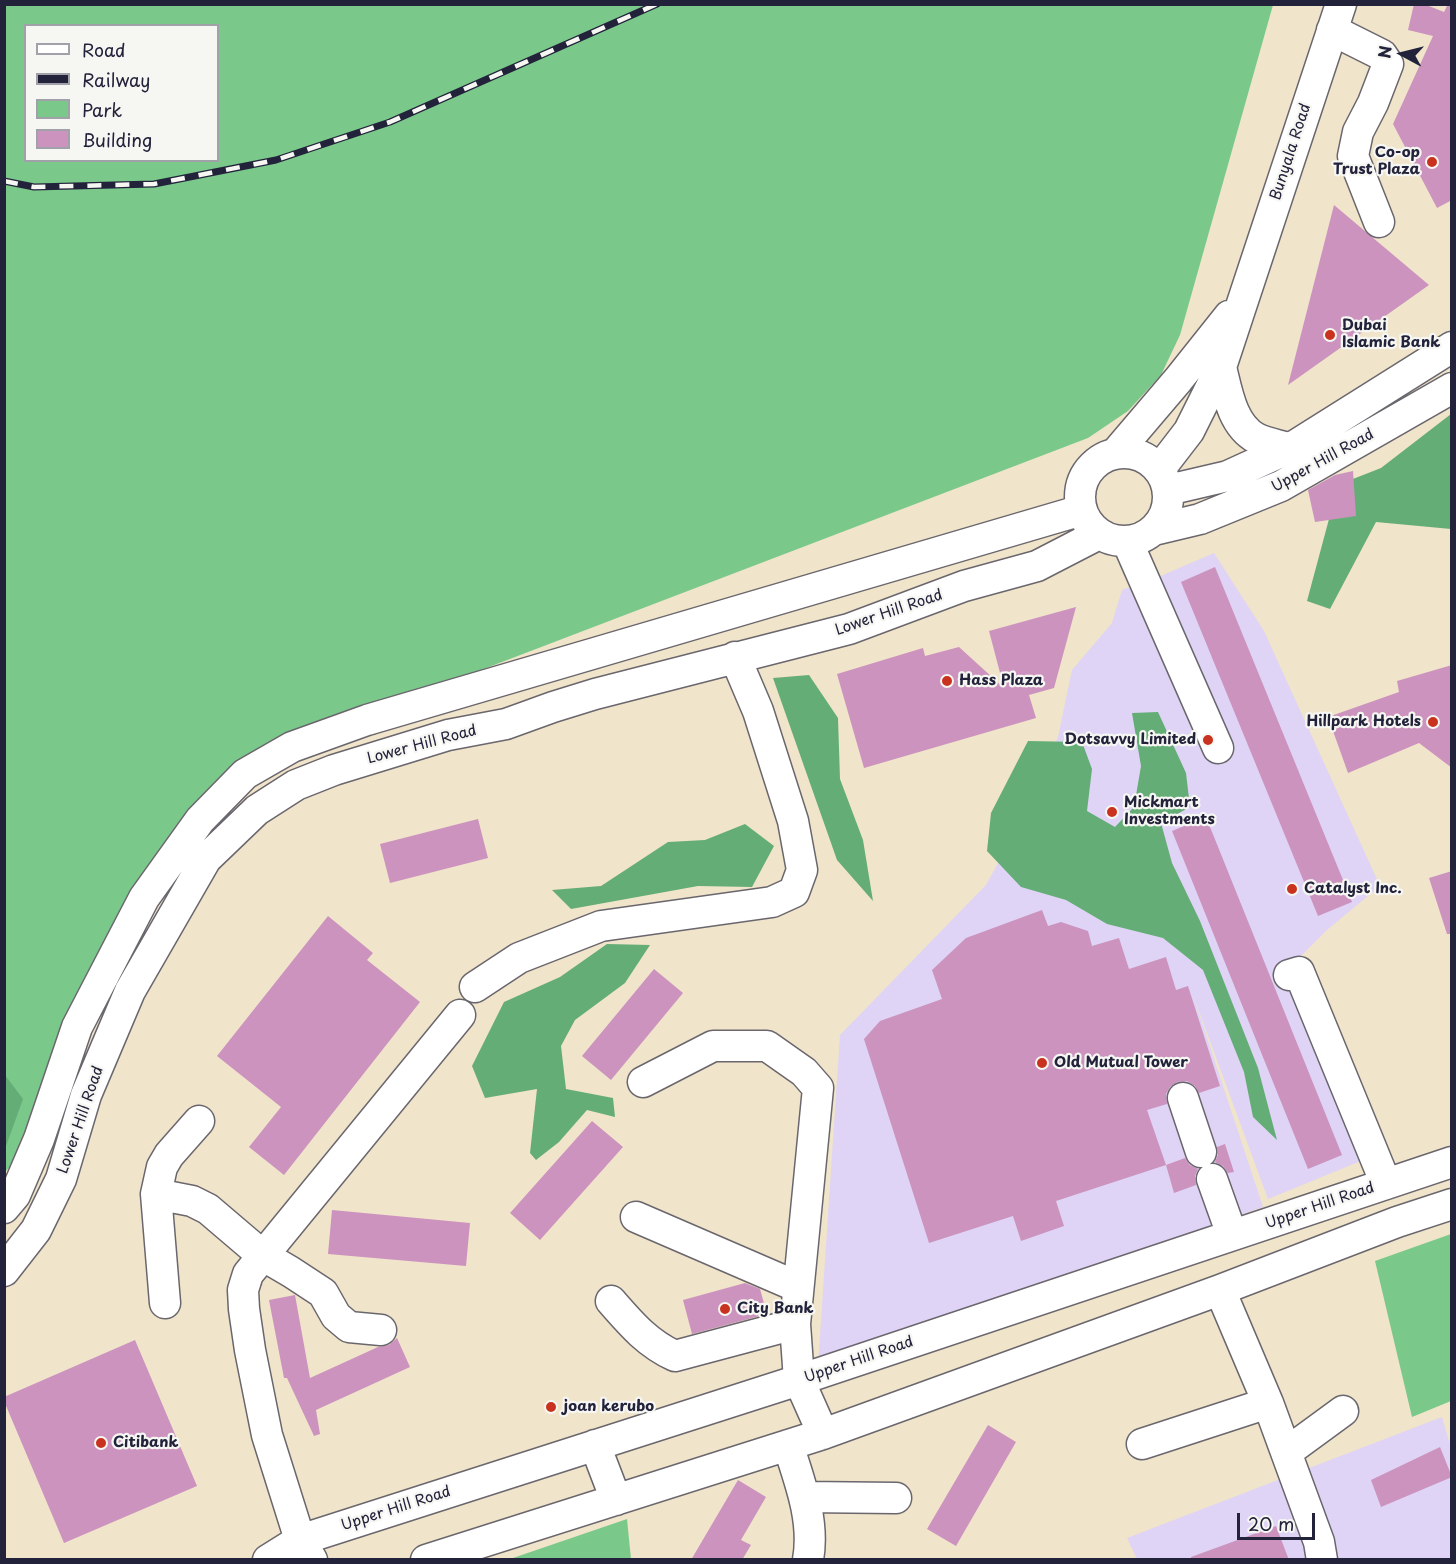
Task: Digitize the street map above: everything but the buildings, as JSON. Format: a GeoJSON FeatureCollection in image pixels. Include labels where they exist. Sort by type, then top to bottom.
{"type":"FeatureCollection","features":[{"type":"Feature","properties":{"kind":"street"},"geometry":{"type":"LineString","coordinates":[[1336,17],[1382,55],[1388,64],[1373,103],[1358,132],[1353,156],[1379,222]]}},
{"type":"Feature","properties":{"kind":"street","name":"Bunyala Road"},"geometry":{"type":"LineString","coordinates":[[1163,480],[1221,367],[1336,17]]}},
{"type":"Feature","properties":{"kind":"street","name":"Bunyala Road"},"geometry":{"type":"LineString","coordinates":[[1115,454],[1178,380],[1242,299]]}},
{"type":"Feature","properties":{"kind":"street","name":"Upper Hill Road"},"geometry":{"type":"LineString","coordinates":[[1163,480],[1228,476],[1288,448],[1452,347]]}},
{"type":"Feature","properties":{"kind":"street"},"geometry":{"type":"LineString","coordinates":[[1221,367],[1229,398],[1238,420],[1254,437],[1288,448]]}},
{"type":"Feature","properties":{"kind":"street","name":"Upper Hill Road"},"geometry":{"type":"LineString","coordinates":[[1141,536],[1200,519],[1281,486],[1452,388]]}},
{"type":"Feature","properties":{"kind":"street"},"geometry":{"type":"LineString","coordinates":[[1127,453],[1140,456],[1163,480],[1168,505],[1163,518],[1141,536],[1112,540],[1091,522],[1080,496],[1083,482],[1090,469],[1101,460],[1115,454],[1127,453]]}},
{"type":"Feature","properties":{"kind":"street"},"geometry":{"type":"LineString","coordinates":[[4,1208],[15,1195],[39,1139],[77,1027],[144,898],[200,820],[245,774],[292,747],[367,720],[1091,522]]}},
{"type":"Feature","properties":{"kind":"street","name":"Lower Hill Road"},"geometry":{"type":"LineString","coordinates":[[4,1271],[36,1230],[61,1179],[86,1095],[130,991],[206,860],[257,810],[296,784],[334,770],[448,735],[506,724],[595,694],[849,629],[964,586],[1037,566],[1091,522]]}},
{"type":"Feature","properties":{"kind":"street"},"geometry":{"type":"LineString","coordinates":[[1141,536],[1218,748]]}},
{"type":"Feature","properties":{"kind":"street"},"geometry":{"type":"LineString","coordinates":[[475,987],[519,958],[601,926],[772,902],[794,892],[802,870],[792,821],[758,711],[735,657]]}},
{"type":"Feature","properties":{"kind":"street"},"geometry":{"type":"LineString","coordinates":[[1289,975],[1299,972],[1386,1184]]}},
{"type":"Feature","properties":{"kind":"street"},"geometry":{"type":"LineString","coordinates":[[306,1550],[267,1435],[250,1350],[243,1290],[248,1274],[261,1256],[460,1015]]}},
{"type":"Feature","properties":{"kind":"street"},"geometry":{"type":"LineString","coordinates":[[643,1082],[713,1046],[767,1046],[804,1072],[818,1088],[795,1324],[798,1380],[823,1434]]}},
{"type":"Feature","properties":{"kind":"street"},"geometry":{"type":"LineString","coordinates":[[1183,1098],[1232,1235]]}},
{"type":"Feature","properties":{"kind":"street"},"geometry":{"type":"LineString","coordinates":[[165,1303],[156,1194],[162,1167],[200,1121]]}},
{"type":"Feature","properties":{"kind":"street","name":"Upper Hill Road"},"geometry":{"type":"LineString","coordinates":[[268,1560],[306,1550],[596,1445],[1452,1162]]}},
{"type":"Feature","properties":{"kind":"street"},"geometry":{"type":"LineString","coordinates":[[156,1194],[192,1200],[208,1209],[261,1256],[323,1293],[336,1316],[349,1327],[381,1330]]}},
{"type":"Feature","properties":{"kind":"street"},"geometry":{"type":"LineString","coordinates":[[426,1560],[823,1434],[1220,1290],[1397,1222],[1452,1204]]}},
{"type":"Feature","properties":{"kind":"street"},"geometry":{"type":"LineString","coordinates":[[636,1217],[798,1287]]}},
{"type":"Feature","properties":{"kind":"street"},"geometry":{"type":"LineString","coordinates":[[1220,1290],[1287,1452],[1319,1542],[1322,1560]]}},
{"type":"Feature","properties":{"kind":"street"},"geometry":{"type":"LineString","coordinates":[[611,1301],[630,1324],[655,1347],[675,1356],[795,1324]]}},
{"type":"Feature","properties":{"kind":"street"},"geometry":{"type":"LineString","coordinates":[[1142,1444],[1268,1402]]}},
{"type":"Feature","properties":{"kind":"street"},"geometry":{"type":"LineString","coordinates":[[1287,1452],[1343,1411]]}},
{"type":"Feature","properties":{"kind":"street"},"geometry":{"type":"LineString","coordinates":[[596,1445],[616,1500]]}},
{"type":"Feature","properties":{"kind":"street"},"geometry":{"type":"LineString","coordinates":[[788,1445],[804,1497],[809,1527],[808,1560]]}},
{"type":"Feature","properties":{"kind":"street"},"geometry":{"type":"LineString","coordinates":[[804,1497],[896,1498]]}},
{"type":"Feature","properties":{"kind":"shaded area"},"geometry":{"type":"Polygon","coordinates":[[[1214,553],[1264,631],[1380,886],[1327,930],[1301,956],[1373,1156],[1268,1199],[1193,995],[1263,1207],[818,1366],[840,1035],[986,885],[1022,819],[1058,737],[1072,670],[1112,623],[1122,590],[1214,553]]]}},
{"type":"Feature","properties":{"kind":"shaded area"},"geometry":{"type":"Polygon","coordinates":[[[1442,1417],[1451,1448],[1451,1559],[1137,1559],[1127,1538],[1442,1417]]]}},
{"type":"Feature","properties":{"kind":"green space"},"geometry":{"type":"Polygon","coordinates":[[[5,5],[1273,5],[1180,335],[1161,375],[1128,411],[1088,438],[447,683],[375,735],[303,743],[240,762],[72,1014],[22,1154],[5,1172],[5,5]]]}},
{"type":"Feature","properties":{"kind":"green space"},"geometry":{"type":"Polygon","coordinates":[[[1451,414],[1451,529],[1376,522],[1330,609],[1307,601],[1329,519],[1312,495],[1381,468],[1451,414]]]}},
{"type":"Feature","properties":{"kind":"green space"},"geometry":{"type":"Polygon","coordinates":[[[809,675],[838,718],[840,779],[863,840],[873,901],[837,860],[773,678],[809,675]]]}},
{"type":"Feature","properties":{"kind":"green space"},"geometry":{"type":"Polygon","coordinates":[[[1158,712],[1186,773],[1190,807],[1161,823],[1172,863],[1200,921],[1258,1068],[1277,1140],[1253,1117],[1244,1072],[1203,970],[1163,938],[1107,924],[1066,900],[1021,887],[987,851],[991,813],[1028,741],[1082,742],[1092,769],[1087,811],[1115,827],[1134,807],[1141,766],[1132,713],[1158,712]]]}},
{"type":"Feature","properties":{"kind":"green space"},"geometry":{"type":"Polygon","coordinates":[[[745,824],[774,846],[752,887],[698,886],[571,909],[552,890],[601,886],[668,842],[705,840],[745,824]]]}},
{"type":"Feature","properties":{"kind":"green space"},"geometry":{"type":"Polygon","coordinates":[[[607,944],[650,945],[625,983],[575,1020],[561,1046],[566,1089],[613,1098],[615,1117],[587,1110],[559,1142],[536,1160],[530,1153],[537,1089],[485,1098],[472,1066],[504,1002],[560,977],[607,944]]]}},
{"type":"Feature","properties":{"kind":"green space"},"geometry":{"type":"Polygon","coordinates":[[[5,1075],[23,1099],[5,1149],[5,1075]]]}},
{"type":"Feature","properties":{"kind":"green space"},"geometry":{"type":"Polygon","coordinates":[[[1451,1234],[1451,1401],[1412,1417],[1375,1261],[1451,1234]]]}},
{"type":"Feature","properties":{"kind":"green space"},"geometry":{"type":"Polygon","coordinates":[[[627,1519],[631,1559],[510,1559],[627,1519]]]}},
{"type":"Feature","properties":{"kind":"railway"},"geometry":{"type":"LineString","coordinates":[[4,181],[34,187],[154,184],[276,160],[390,122],[657,4]]}},
{"type":"Feature","properties":{"kind":"place","name":"Co-op Trust Plaza"},"geometry":{"type":"Point","coordinates":[1432,162]}},
{"type":"Feature","properties":{"kind":"place","name":"Dubai Islamic Bank"},"geometry":{"type":"Point","coordinates":[1330,335]}},
{"type":"Feature","properties":{"kind":"place","name":"Hass Plaza"},"geometry":{"type":"Point","coordinates":[947,681]}},
{"type":"Feature","properties":{"kind":"place","name":"Hillpark Hotels"},"geometry":{"type":"Point","coordinates":[1433,722]}},
{"type":"Feature","properties":{"kind":"place","name":"Dotsavvy Limited"},"geometry":{"type":"Point","coordinates":[1208,740]}},
{"type":"Feature","properties":{"kind":"place","name":"Mickmart Investments"},"geometry":{"type":"Point","coordinates":[1112,812]}},
{"type":"Feature","properties":{"kind":"place","name":"Catalyst Inc."},"geometry":{"type":"Point","coordinates":[1292,889]}},
{"type":"Feature","properties":{"kind":"place","name":"Old Mutual Tower"},"geometry":{"type":"Point","coordinates":[1042,1063]}},
{"type":"Feature","properties":{"kind":"place","name":"City Bank"},"geometry":{"type":"Point","coordinates":[725,1309]}},
{"type":"Feature","properties":{"kind":"place","name":"joan kerubo"},"geometry":{"type":"Point","coordinates":[551,1407]}},
{"type":"Feature","properties":{"kind":"place","name":"Citibank"},"geometry":{"type":"Point","coordinates":[101,1443]}}]}
